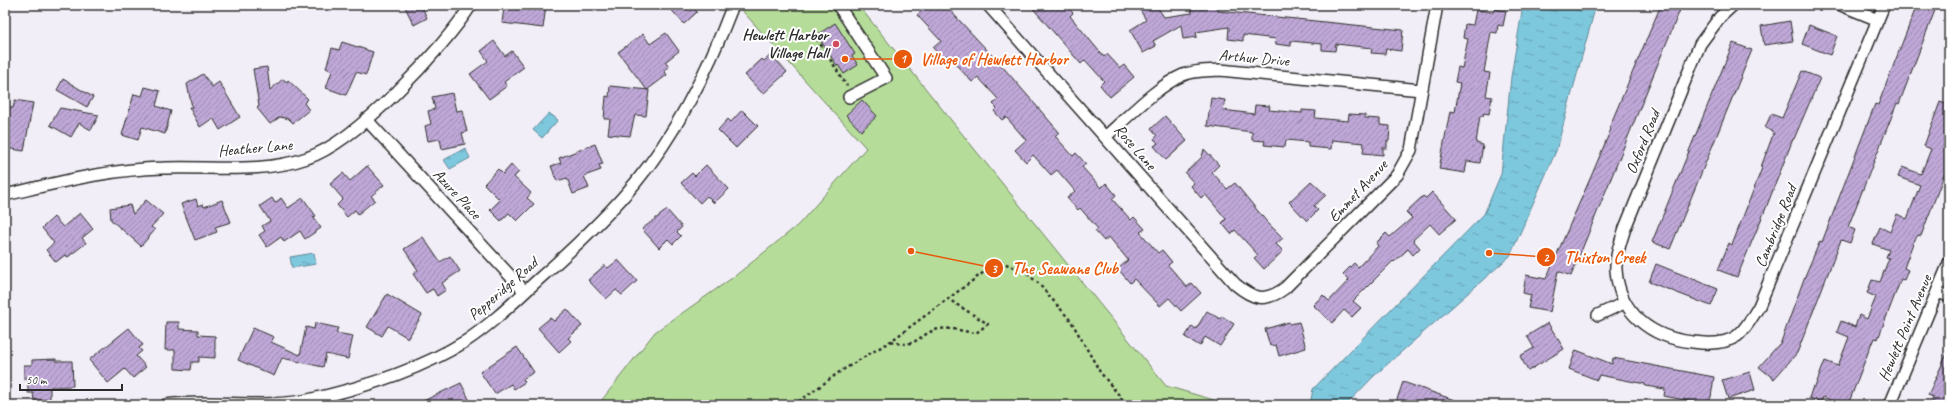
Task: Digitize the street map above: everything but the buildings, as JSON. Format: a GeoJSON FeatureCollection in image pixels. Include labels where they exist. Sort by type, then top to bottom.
{"type":"FeatureCollection","features":[{"type":"Feature","properties":{"kind":"street","name":"Heather Lane"},"geometry":{"type":"LineString","coordinates":[[5,195],[85,176],[120,171],[162,168],[252,167],[292,163],[329,148],[366,119],[435,52],[471,5]]}},
{"type":"Feature","properties":{"kind":"street","name":"Pepperidge Road"},"geometry":{"type":"LineString","coordinates":[[166,405],[184,402],[273,403],[306,400],[373,384],[410,370],[465,341],[495,320],[601,221],[636,182],[666,140],[692,96],[718,44],[733,5]]}},
{"type":"Feature","properties":{"kind":"street"},"geometry":{"type":"LineString","coordinates":[[838,5],[886,78],[850,96]]}},
{"type":"Feature","properties":{"kind":"street","name":"Rose Lane"},"geometry":{"type":"LineString","coordinates":[[988,5],[1235,284],[1255,297],[1266,298]]}},
{"type":"Feature","properties":{"kind":"street","name":"Emmet Avenue"},"geometry":{"type":"LineString","coordinates":[[1266,298],[1277,294],[1285,288],[1397,175],[1411,150],[1437,5]]}},
{"type":"Feature","properties":{"kind":"street","name":"Oxford Road"},"geometry":{"type":"LineString","coordinates":[[1624,303],[1616,270],[1618,251],[1625,228],[1700,44],[1720,17],[1733,5]]}},
{"type":"Feature","properties":{"kind":"street"},"geometry":{"type":"LineString","coordinates":[[1841,5],[1878,20]]}},
{"type":"Feature","properties":{"kind":"street","name":"Cambridge Road"},"geometry":{"type":"LineString","coordinates":[[1624,303],[1649,330],[1684,342],[1702,344],[1720,342],[1737,336],[1759,306],[1770,284],[1884,5]]}},
{"type":"Feature","properties":{"kind":"street","name":"Arthur Drive"},"geometry":{"type":"LineString","coordinates":[[1105,137],[1166,84],[1183,75],[1197,71],[1220,70],[1422,90]]}},
{"type":"Feature","properties":{"kind":"street","name":"Azure Place"},"geometry":{"type":"LineString","coordinates":[[366,119],[525,292]]}},
{"type":"Feature","properties":{"kind":"street","name":"Hewlett Point Avenue"},"geometry":{"type":"LineString","coordinates":[[1890,405],[1949,263]]}},
{"type":"Feature","properties":{"kind":"street"},"geometry":{"type":"LineString","coordinates":[[1937,292],[1949,296]]}},
{"type":"Feature","properties":{"kind":"street"},"geometry":{"type":"LineString","coordinates":[[1598,315],[1624,303]]}},
{"type":"Feature","properties":{"kind":"path"},"geometry":{"type":"LineString","coordinates":[[814,34],[850,96]]}},
{"type":"Feature","properties":{"kind":"path"},"geometry":{"type":"LineString","coordinates":[[794,405],[841,371],[891,340],[999,261],[1025,272],[1038,283],[1071,321],[1100,372],[1127,405]]}},
{"type":"Feature","properties":{"kind":"path"},"geometry":{"type":"LineString","coordinates":[[891,340],[900,344],[914,343],[937,329],[946,328],[976,333],[988,324],[948,299]]}},
{"type":"Feature","properties":{"kind":"green space"},"geometry":{"type":"Polygon","coordinates":[[[737,5],[858,5],[1166,386],[1231,405],[598,405],[655,332],[735,276],[798,225],[866,148],[737,5]]]}},
{"type":"Feature","properties":{"kind":"water"},"geometry":{"type":"Polygon","coordinates":[[[1523,5],[1596,5],[1556,151],[1510,256],[1374,376],[1346,405],[1310,405],[1313,389],[1484,214],[1501,174],[1511,77],[1523,5]]]}},
{"type":"Feature","properties":{"kind":"water"},"geometry":{"type":"Polygon","coordinates":[[[549,113],[558,120],[542,138],[533,130],[549,113]]]}},
{"type":"Feature","properties":{"kind":"water"},"geometry":{"type":"Polygon","coordinates":[[[465,148],[470,158],[450,169],[444,160],[465,148]]]}},
{"type":"Feature","properties":{"kind":"water"},"geometry":{"type":"Polygon","coordinates":[[[314,253],[316,264],[292,268],[290,257],[314,253]]]}},
{"type":"Feature","properties":{"kind":"place","name":"Hewlett Harbor Village Hall"},"geometry":{"type":"Point","coordinates":[836,44]}},
{"type":"Feature","properties":{"kind":"place","name":"Village of Hewlett Harbor"},"geometry":{"type":"Point","coordinates":[845,59]}},
{"type":"Feature","properties":{"kind":"place","name":"The Seawane Club"},"geometry":{"type":"Point","coordinates":[911,251]}},
{"type":"Feature","properties":{"kind":"place","name":"Thixton Creek"},"geometry":{"type":"Point","coordinates":[1489,253]}}]}
